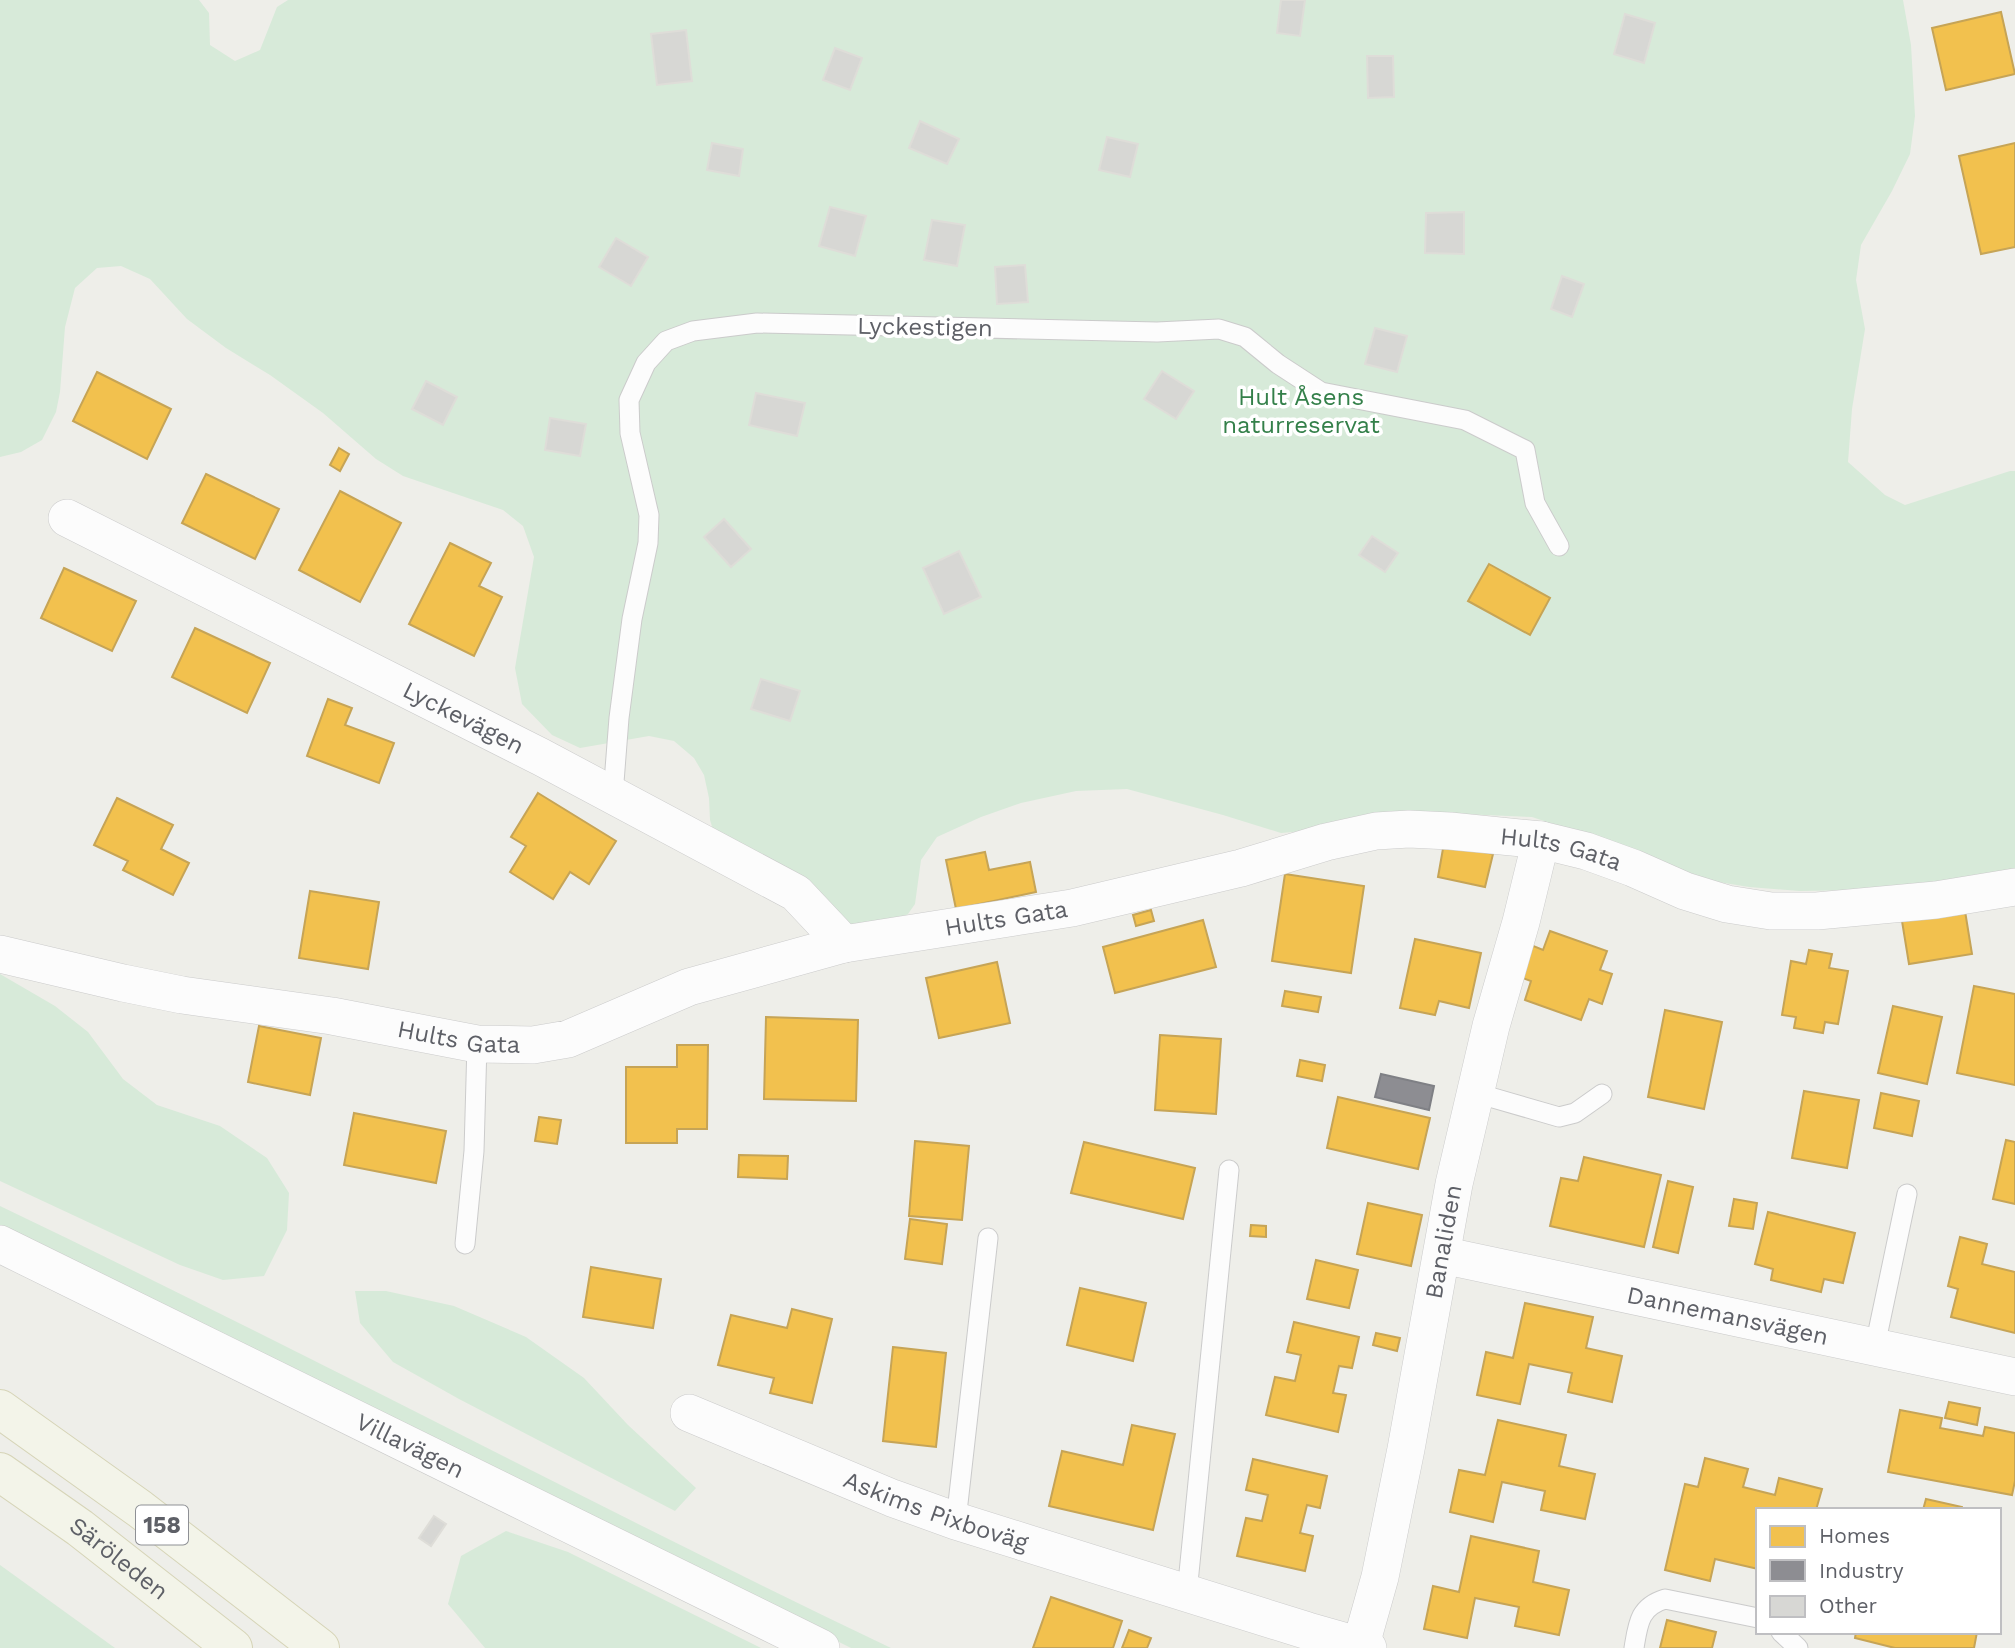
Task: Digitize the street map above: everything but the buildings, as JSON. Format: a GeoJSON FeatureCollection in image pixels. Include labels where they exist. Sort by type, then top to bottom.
{"type":"FeatureCollection","features":[{"type":"Feature","properties":{"kind":"main road","name":"Säröleden"},"geometry":{"type":"LineString","coordinates":[[0,1409],[140,1509],[320,1648]]}},
{"type":"Feature","properties":{"kind":"main road","name":"Säröleden"},"geometry":{"type":"LineString","coordinates":[[0,1472],[80,1528],[233,1648]]}},
{"type":"Feature","properties":{"kind":"street","name":"Lyckevägen"},"geometry":{"type":"LineString","coordinates":[[67,518],[541,757],[796,893],[844,944]]}},
{"type":"Feature","properties":{"kind":"street","name":"Hults Gata"},"geometry":{"type":"LineString","coordinates":[[0,954],[182,995],[332,1016],[477,1044],[533,1045],[568,1040],[689,987],[844,944],[1072,908],[1241,869],[1326,842],[1376,831],[1409,829],[1541,840],[1586,851],[1685,891],[1727,904],[1771,911],[1817,911],[1936,900],[2015,887]]}},
{"type":"Feature","properties":{"kind":"street","name":"Banaliden"},"geometry":{"type":"LineString","coordinates":[[1363,1647],[1413,1413],[1454,1184],[1491,1026],[1541,840]]}},
{"type":"Feature","properties":{"kind":"street","name":"Villavägen"},"geometry":{"type":"LineString","coordinates":[[0,1244],[821,1648]]}},
{"type":"Feature","properties":{"kind":"street","name":"Dannemansvägen"},"geometry":{"type":"LineString","coordinates":[[1442,1255],[2015,1377]]}},
{"type":"Feature","properties":{"kind":"street","name":"Askims Pixboväg"},"geometry":{"type":"LineString","coordinates":[[689,1413],[892,1498],[956,1521],[1363,1647]]}},
{"type":"Feature","properties":{"kind":"lane","name":"Lyckestigen"},"geometry":{"type":"LineString","coordinates":[[613,795],[630,631],[648,543],[649,515],[630,433],[629,400],[646,363],[653,355],[666,341],[693,331],[757,323],[1157,332],[1219,329],[1245,337],[1278,364],[1321,392],[1465,420],[1525,450],[1535,503],[1559,546]]}},
{"type":"Feature","properties":{"kind":"lane"},"geometry":{"type":"LineString","coordinates":[[464,1244],[474,1151],[477,1044]]}},
{"type":"Feature","properties":{"kind":"lane"},"geometry":{"type":"LineString","coordinates":[[1476,1093],[1559,1117],[1575,1113],[1602,1094]]}},
{"type":"Feature","properties":{"kind":"lane"},"geometry":{"type":"LineString","coordinates":[[1187,1593],[1229,1170]]}},
{"type":"Feature","properties":{"kind":"lane"},"geometry":{"type":"LineString","coordinates":[[1875,1346],[1907,1194]]}},
{"type":"Feature","properties":{"kind":"lane"},"geometry":{"type":"LineString","coordinates":[[956,1521],[988,1238]]}},
{"type":"Feature","properties":{"kind":"lane"},"geometry":{"type":"LineString","coordinates":[[1634,1648],[1639,1621],[1645,1609],[1665,1599],[1756,1618]]}},
{"type":"Feature","properties":{"kind":"lane"},"geometry":{"type":"LineString","coordinates":[[1783,1634],[1798,1648]]}},
{"type":"Feature","properties":{"kind":"green space","name":"Hult Åsens naturreservat"},"geometry":{"type":"Polygon","coordinates":[[[0,0],[199,0],[209,13],[210,45],[235,61],[260,50],[277,7],[288,0],[1903,0],[1911,45],[1915,116],[1910,154],[1861,245],[1856,280],[1865,329],[1852,409],[1848,462],[1885,495],[1905,505],[2015,471],[2015,871],[1916,889],[1800,891],[1749,887],[1706,880],[1657,859],[1532,817],[1391,811],[1304,831],[1281,833],[1127,789],[1076,791],[1021,803],[937,837],[921,860],[915,904],[908,914],[893,922],[849,927],[720,852],[710,820],[704,775],[694,758],[674,741],[649,736],[580,748],[552,735],[522,704],[515,668],[534,557],[523,526],[503,510],[403,476],[376,459],[323,413],[187,319],[150,279],[121,266],[97,268],[75,288],[65,327],[56,412],[42,440],[21,452],[0,457],[0,0]]]}},
{"type":"Feature","properties":{"kind":"green space"},"geometry":{"type":"Polygon","coordinates":[[[0,974],[55,1006],[88,1032],[123,1079],[157,1105],[220,1126],[267,1158],[289,1193],[287,1230],[264,1276],[223,1280],[180,1265],[0,1181],[0,974]]]}},
{"type":"Feature","properties":{"kind":"green space"},"geometry":{"type":"Polygon","coordinates":[[[0,1206],[891,1648],[851,1648],[0,1229],[0,1206]]]}},
{"type":"Feature","properties":{"kind":"green space"},"geometry":{"type":"Polygon","coordinates":[[[355,1291],[386,1291],[454,1306],[526,1337],[584,1378],[628,1425],[696,1488],[675,1511],[393,1362],[360,1323],[355,1291]]]}},
{"type":"Feature","properties":{"kind":"green space"},"geometry":{"type":"Polygon","coordinates":[[[506,1531],[568,1552],[761,1648],[485,1648],[448,1604],[461,1556],[506,1531]]]}},
{"type":"Feature","properties":{"kind":"green space"},"geometry":{"type":"Polygon","coordinates":[[[0,1565],[115,1648],[0,1648],[0,1565]]]}}]}
